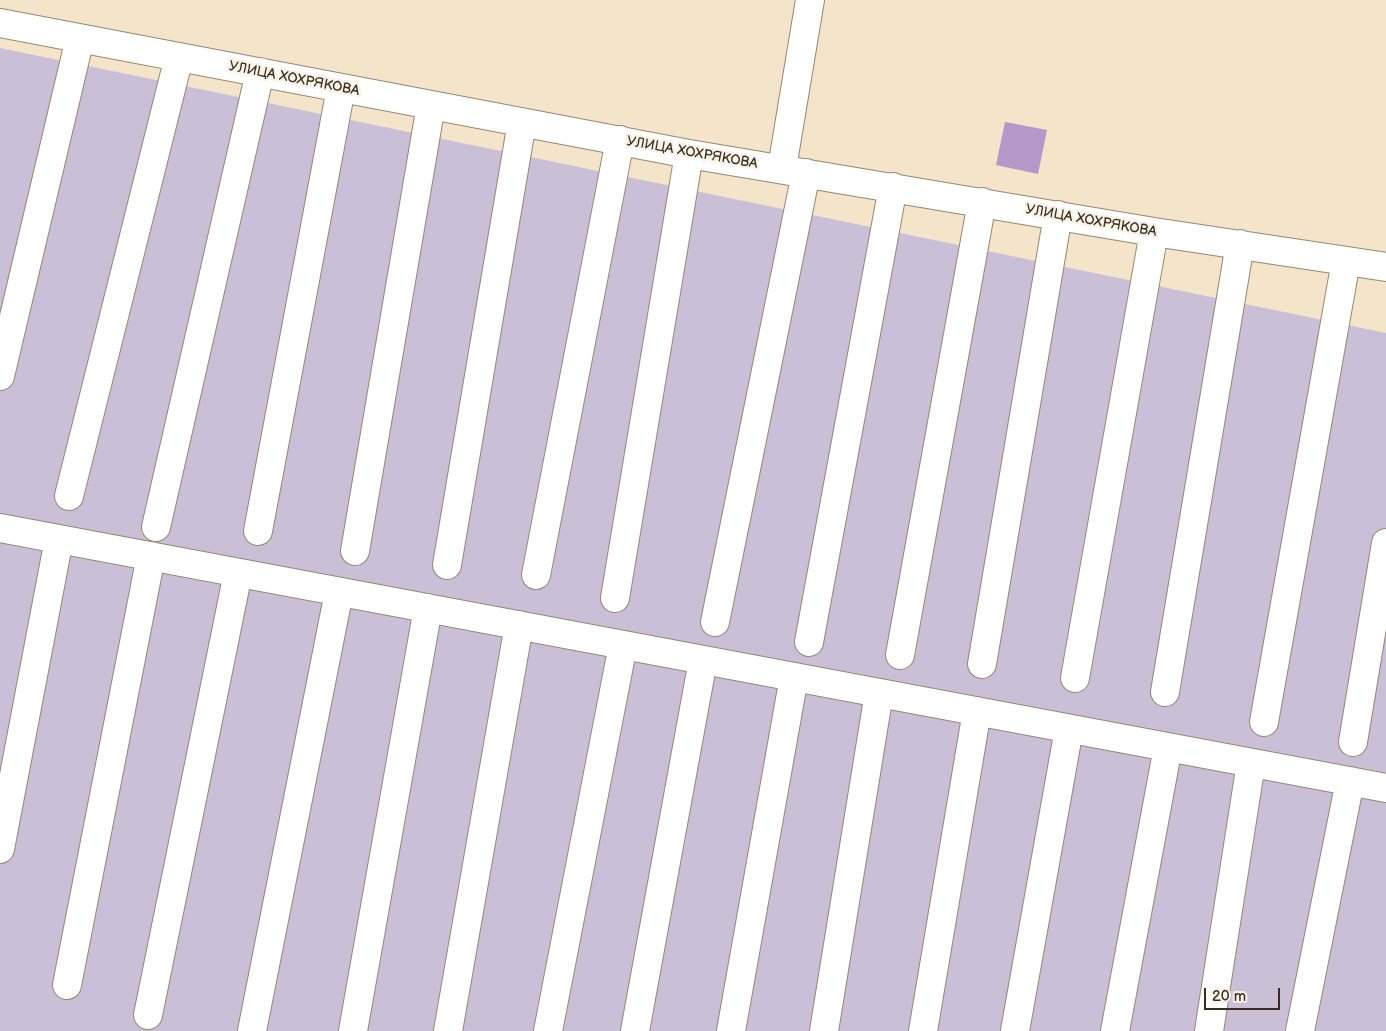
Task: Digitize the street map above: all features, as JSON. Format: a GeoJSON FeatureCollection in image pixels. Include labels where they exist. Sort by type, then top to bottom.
{"type":"FeatureCollection","features":[{"type":"Feature","properties":{"kind":"street"},"geometry":{"type":"LineString","coordinates":[[715,622],[794,170],[810,0]]}},
{"type":"Feature","properties":{"kind":"street","name":"УЛИЦА ХОХРЯКОВА"},"geometry":{"type":"LineString","coordinates":[[0,23],[690,154],[1154,232],[1386,267]]}},
{"type":"Feature","properties":{"kind":"street"},"geometry":{"type":"LineString","coordinates":[[0,376],[80,38]]}},
{"type":"Feature","properties":{"kind":"street"},"geometry":{"type":"LineString","coordinates":[[69,496],[179,57]]}},
{"type":"Feature","properties":{"kind":"street"},"geometry":{"type":"LineString","coordinates":[[156,528],[260,72]]}},
{"type":"Feature","properties":{"kind":"street"},"geometry":{"type":"LineString","coordinates":[[258,531],[341,88]]}},
{"type":"Feature","properties":{"kind":"street"},"geometry":{"type":"LineString","coordinates":[[355,551],[431,104]]}},
{"type":"Feature","properties":{"kind":"street"},"geometry":{"type":"LineString","coordinates":[[447,565],[522,122]]}},
{"type":"Feature","properties":{"kind":"street"},"geometry":{"type":"LineString","coordinates":[[536,575],[620,140]]}},
{"type":"Feature","properties":{"kind":"street"},"geometry":{"type":"LineString","coordinates":[[615,598],[690,154]]}},
{"type":"Feature","properties":{"kind":"street"},"geometry":{"type":"LineString","coordinates":[[809,642],[893,187]]}},
{"type":"Feature","properties":{"kind":"street"},"geometry":{"type":"LineString","coordinates":[[900,654],[982,202]]}},
{"type":"Feature","properties":{"kind":"street"},"geometry":{"type":"LineString","coordinates":[[982,664],[1058,215]]}},
{"type":"Feature","properties":{"kind":"street"},"geometry":{"type":"LineString","coordinates":[[1074,678],[1154,232]]}},
{"type":"Feature","properties":{"kind":"street"},"geometry":{"type":"LineString","coordinates":[[1166,692],[1240,244]]}},
{"type":"Feature","properties":{"kind":"street"},"geometry":{"type":"LineString","coordinates":[[1264,722],[1346,261]]}},
{"type":"Feature","properties":{"kind":"street"},"geometry":{"type":"LineString","coordinates":[[0,528],[1386,788]]}},
{"type":"Feature","properties":{"kind":"street"},"geometry":{"type":"LineString","coordinates":[[0,850],[60,539]]}},
{"type":"Feature","properties":{"kind":"street"},"geometry":{"type":"LineString","coordinates":[[1353,742],[1386,543]]}},
{"type":"Feature","properties":{"kind":"street"},"geometry":{"type":"LineString","coordinates":[[66,985],[151,556]]}},
{"type":"Feature","properties":{"kind":"street"},"geometry":{"type":"LineString","coordinates":[[148,1015],[238,573]]}},
{"type":"Feature","properties":{"kind":"street"},"geometry":{"type":"LineString","coordinates":[[252,1031],[339,592]]}},
{"type":"Feature","properties":{"kind":"street"},"geometry":{"type":"LineString","coordinates":[[353,1031],[428,608]]}},
{"type":"Feature","properties":{"kind":"street"},"geometry":{"type":"LineString","coordinates":[[448,1031],[519,625]]}},
{"type":"Feature","properties":{"kind":"street"},"geometry":{"type":"LineString","coordinates":[[548,1031],[623,645]]}},
{"type":"Feature","properties":{"kind":"street"},"geometry":{"type":"LineString","coordinates":[[635,1031],[703,660]]}},
{"type":"Feature","properties":{"kind":"street"},"geometry":{"type":"LineString","coordinates":[[730,1031],[794,677]]}},
{"type":"Feature","properties":{"kind":"street"},"geometry":{"type":"LineString","coordinates":[[824,1031],[879,693]]}},
{"type":"Feature","properties":{"kind":"street"},"geometry":{"type":"LineString","coordinates":[[923,1031],[977,711]]}},
{"type":"Feature","properties":{"kind":"street"},"geometry":{"type":"LineString","coordinates":[[1015,1031],[1069,729]]}},
{"type":"Feature","properties":{"kind":"street"},"geometry":{"type":"LineString","coordinates":[[1115,1031],[1168,747]]}},
{"type":"Feature","properties":{"kind":"street"},"geometry":{"type":"LineString","coordinates":[[1209,1031],[1251,763]]}},
{"type":"Feature","properties":{"kind":"street"},"geometry":{"type":"LineString","coordinates":[[1300,1031],[1350,781]]}},
{"type":"Feature","properties":{"kind":"shaded area"},"geometry":{"type":"Polygon","coordinates":[[[0,48],[1386,333],[1386,1031],[0,1031],[0,48]]]}},
{"type":"Feature","properties":{"kind":"building"},"geometry":{"type":"Polygon","coordinates":[[[1005,122],[1047,130],[1038,174],[996,165],[1005,122]]]}}]}
